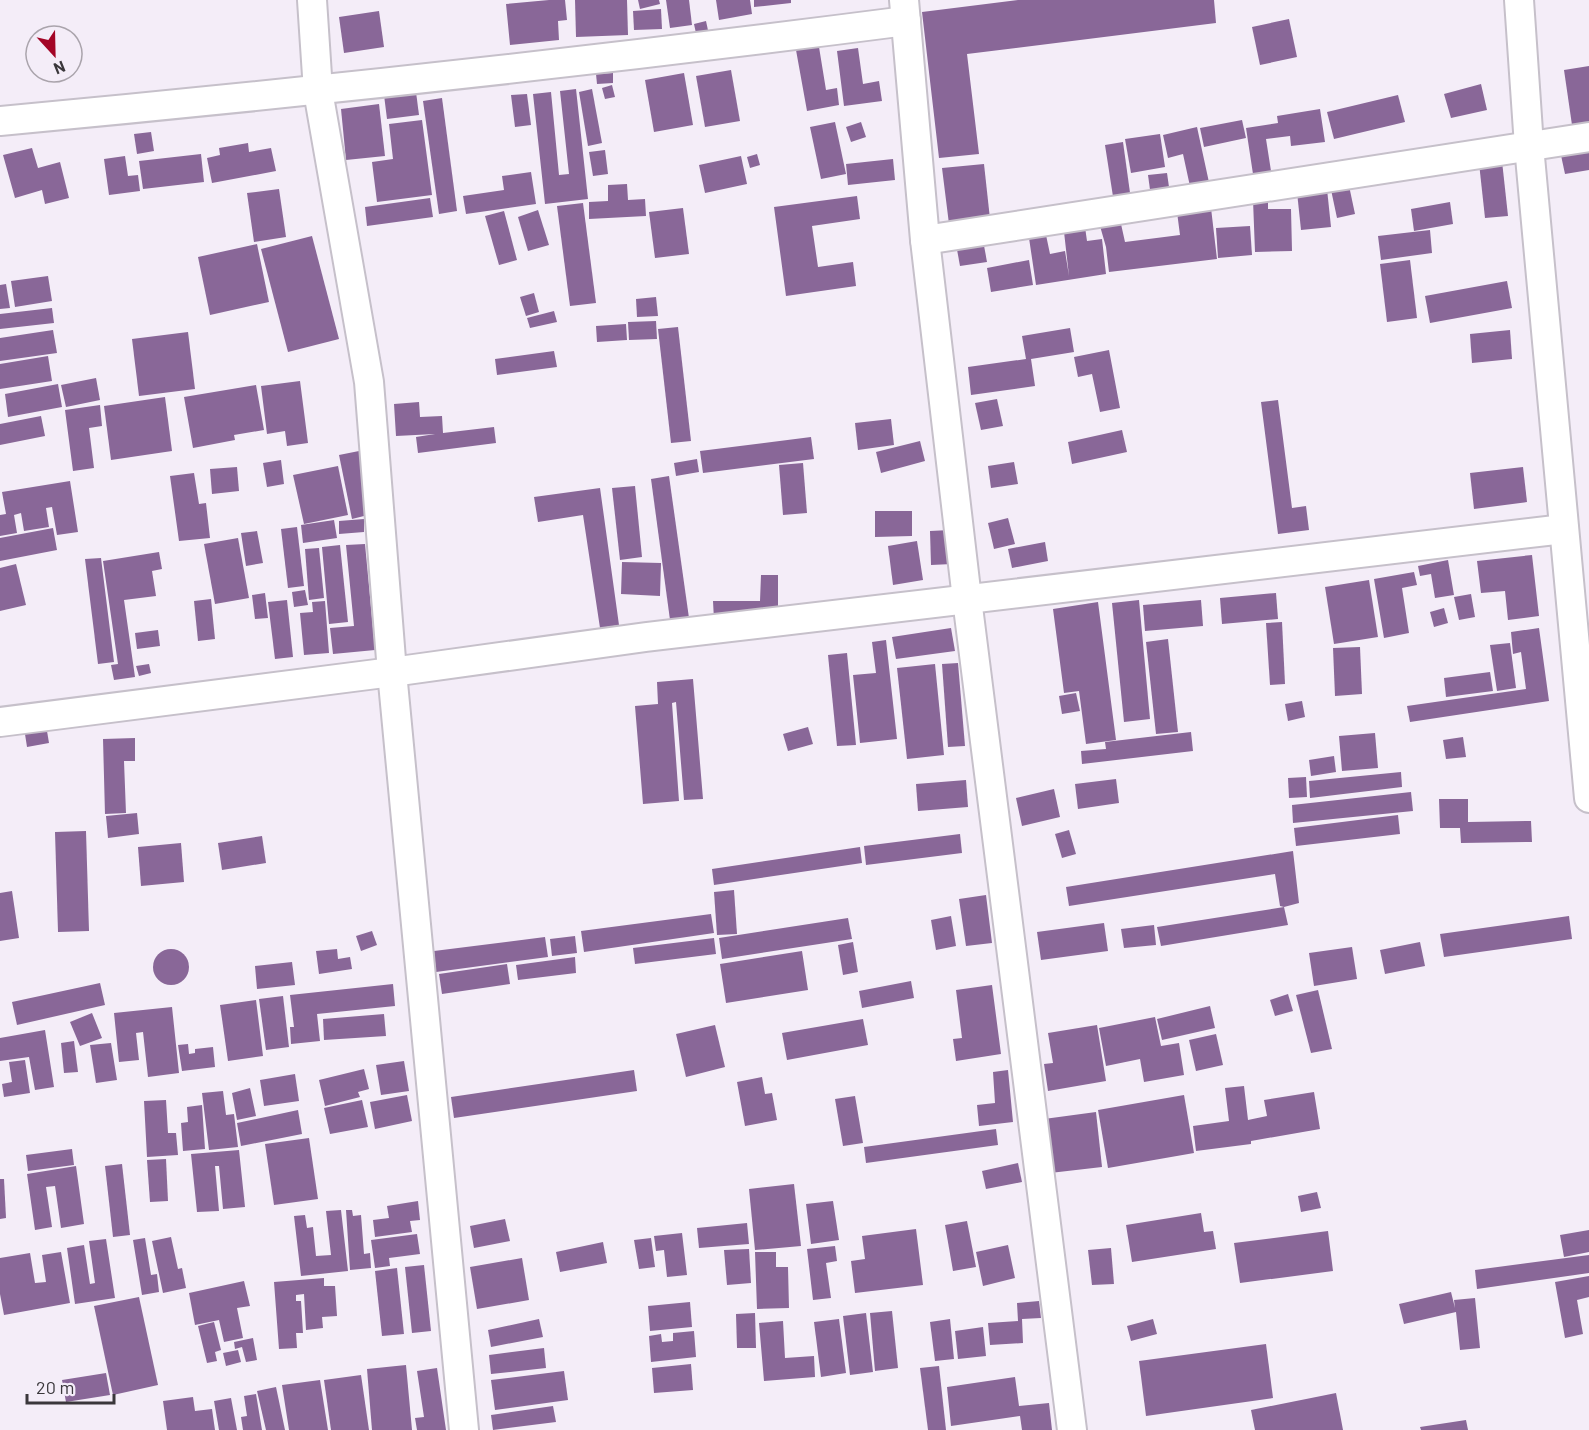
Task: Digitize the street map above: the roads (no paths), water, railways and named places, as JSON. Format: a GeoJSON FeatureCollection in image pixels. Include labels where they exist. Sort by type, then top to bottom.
{"type":"FeatureCollection","features":[{"type":"Feature","properties":{"kind":"street"},"geometry":{"type":"LineString","coordinates":[[312,0],[318,91],[369,382],[392,672],[464,1430]]}},
{"type":"Feature","properties":{"kind":"street"},"geometry":{"type":"LineString","coordinates":[[1519,0],[1529,146],[1589,798]]}},
{"type":"Feature","properties":{"kind":"street"},"geometry":{"type":"LineString","coordinates":[[0,121],[318,91],[714,46],[904,11],[925,240],[967,598],[1071,1430]]}},
{"type":"Feature","properties":{"kind":"street"},"geometry":{"type":"LineString","coordinates":[[925,240],[1589,137]]}},
{"type":"Feature","properties":{"kind":"street"},"geometry":{"type":"LineString","coordinates":[[0,722],[646,637],[1564,529]]}}]}
